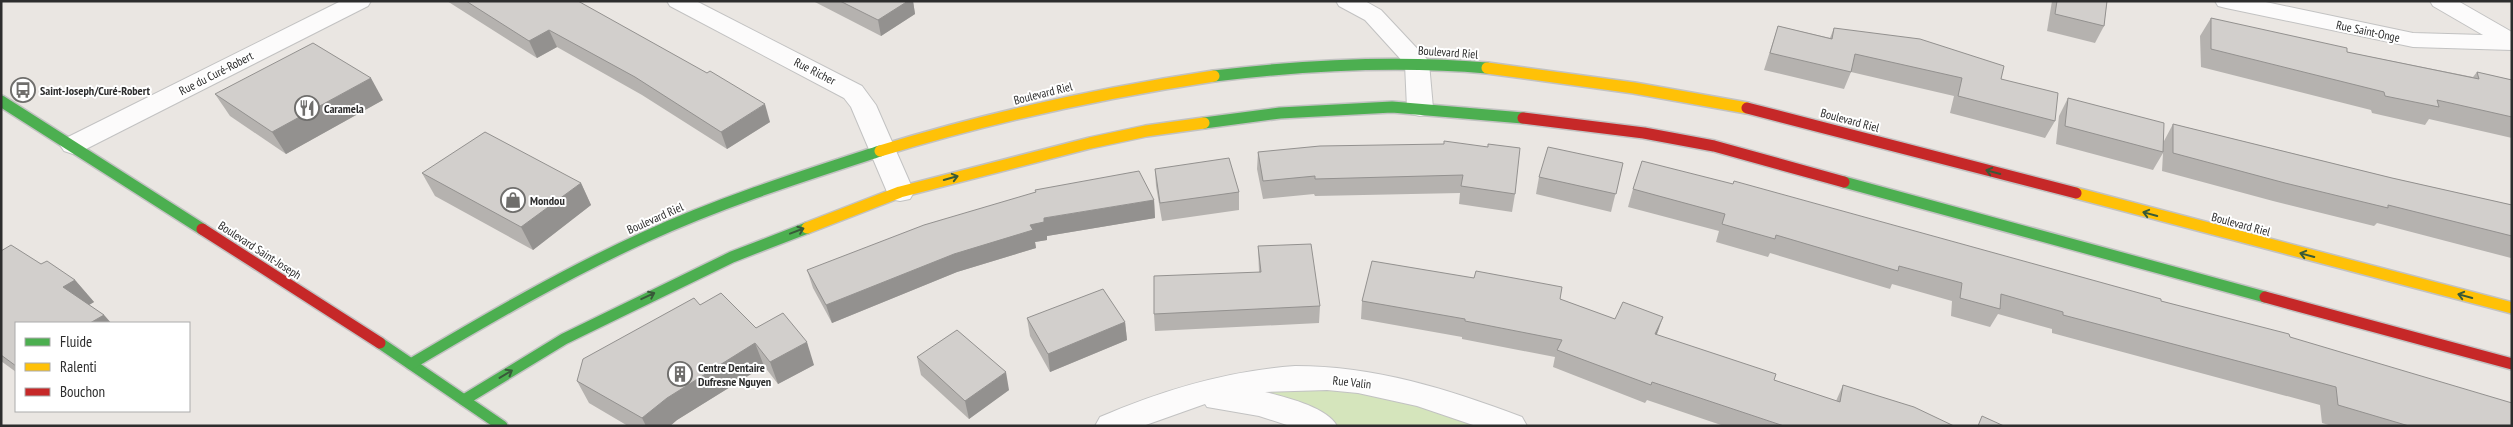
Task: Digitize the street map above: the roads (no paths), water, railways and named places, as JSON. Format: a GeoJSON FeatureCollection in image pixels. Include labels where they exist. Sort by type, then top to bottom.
{"type":"FeatureCollection","features":[{"type":"Feature","properties":{"kind":"street","name":"Rue du Curé-Robert"},"geometry":{"type":"LineString","coordinates":[[73,145],[360,1]]}},
{"type":"Feature","properties":{"kind":"street","name":"Rue Richer"},"geometry":{"type":"LineString","coordinates":[[678,1],[853,92],[863,105],[900,192]]}},
{"type":"Feature","properties":{"kind":"street"},"geometry":{"type":"LineString","coordinates":[[1347,1],[1373,15],[1387,28],[1417,63],[1420,108]]}},
{"type":"Feature","properties":{"kind":"street","name":"Rue Saint-Onge"},"geometry":{"type":"LineString","coordinates":[[2226,1],[2414,40],[2512,42]]}},
{"type":"Feature","properties":{"kind":"street"},"geometry":{"type":"LineString","coordinates":[[2441,1],[2512,42]]}},
{"type":"Feature","properties":{"kind":"street","name":"Boulevard Riel"},"geometry":{"type":"LineString","coordinates":[[411,364],[503,311],[598,260],[654,233],[718,205],[882,150],[1081,98],[1138,87],[1214,75],[1342,64],[1417,63],[1491,68],[1639,87],[1770,113],[2512,308]]}},
{"type":"Feature","properties":{"kind":"street","name":"Boulevard Saint-Joseph"},"geometry":{"type":"LineString","coordinates":[[1,101],[73,145],[411,364],[502,426]]}},
{"type":"Feature","properties":{"kind":"street"},"geometry":{"type":"LineString","coordinates":[[464,400],[564,339],[621,309],[732,257],[900,192],[1082,145],[1146,131],[1280,113],[1392,107],[1420,108],[1644,132],[1714,146],[2512,364]]}},
{"type":"Feature","properties":{"kind":"street","name":"Rue Valin"},"geometry":{"type":"LineString","coordinates":[[1111,426],[1142,411],[1189,396],[1259,381],[1308,379],[1356,381],[1452,403],[1512,426]]}},
{"type":"Feature","properties":{"kind":"street","name":"Rue Valin"},"geometry":{"type":"LineString","coordinates":[[1189,396],[1246,400],[1286,409],[1321,426]]}},
{"type":"Feature","properties":{"kind":"place","name":"Saint-Joseph/Curé-Robert"},"geometry":{"type":"Point","coordinates":[23,90]}},
{"type":"Feature","properties":{"kind":"place","name":"Caramela"},"geometry":{"type":"Point","coordinates":[307,108]}},
{"type":"Feature","properties":{"kind":"place","name":"Mondou"},"geometry":{"type":"Point","coordinates":[513,200]}},
{"type":"Feature","properties":{"kind":"place","name":"Centre Dentaire Dufresne Nguyen"},"geometry":{"type":"Point","coordinates":[680,374]}}]}
